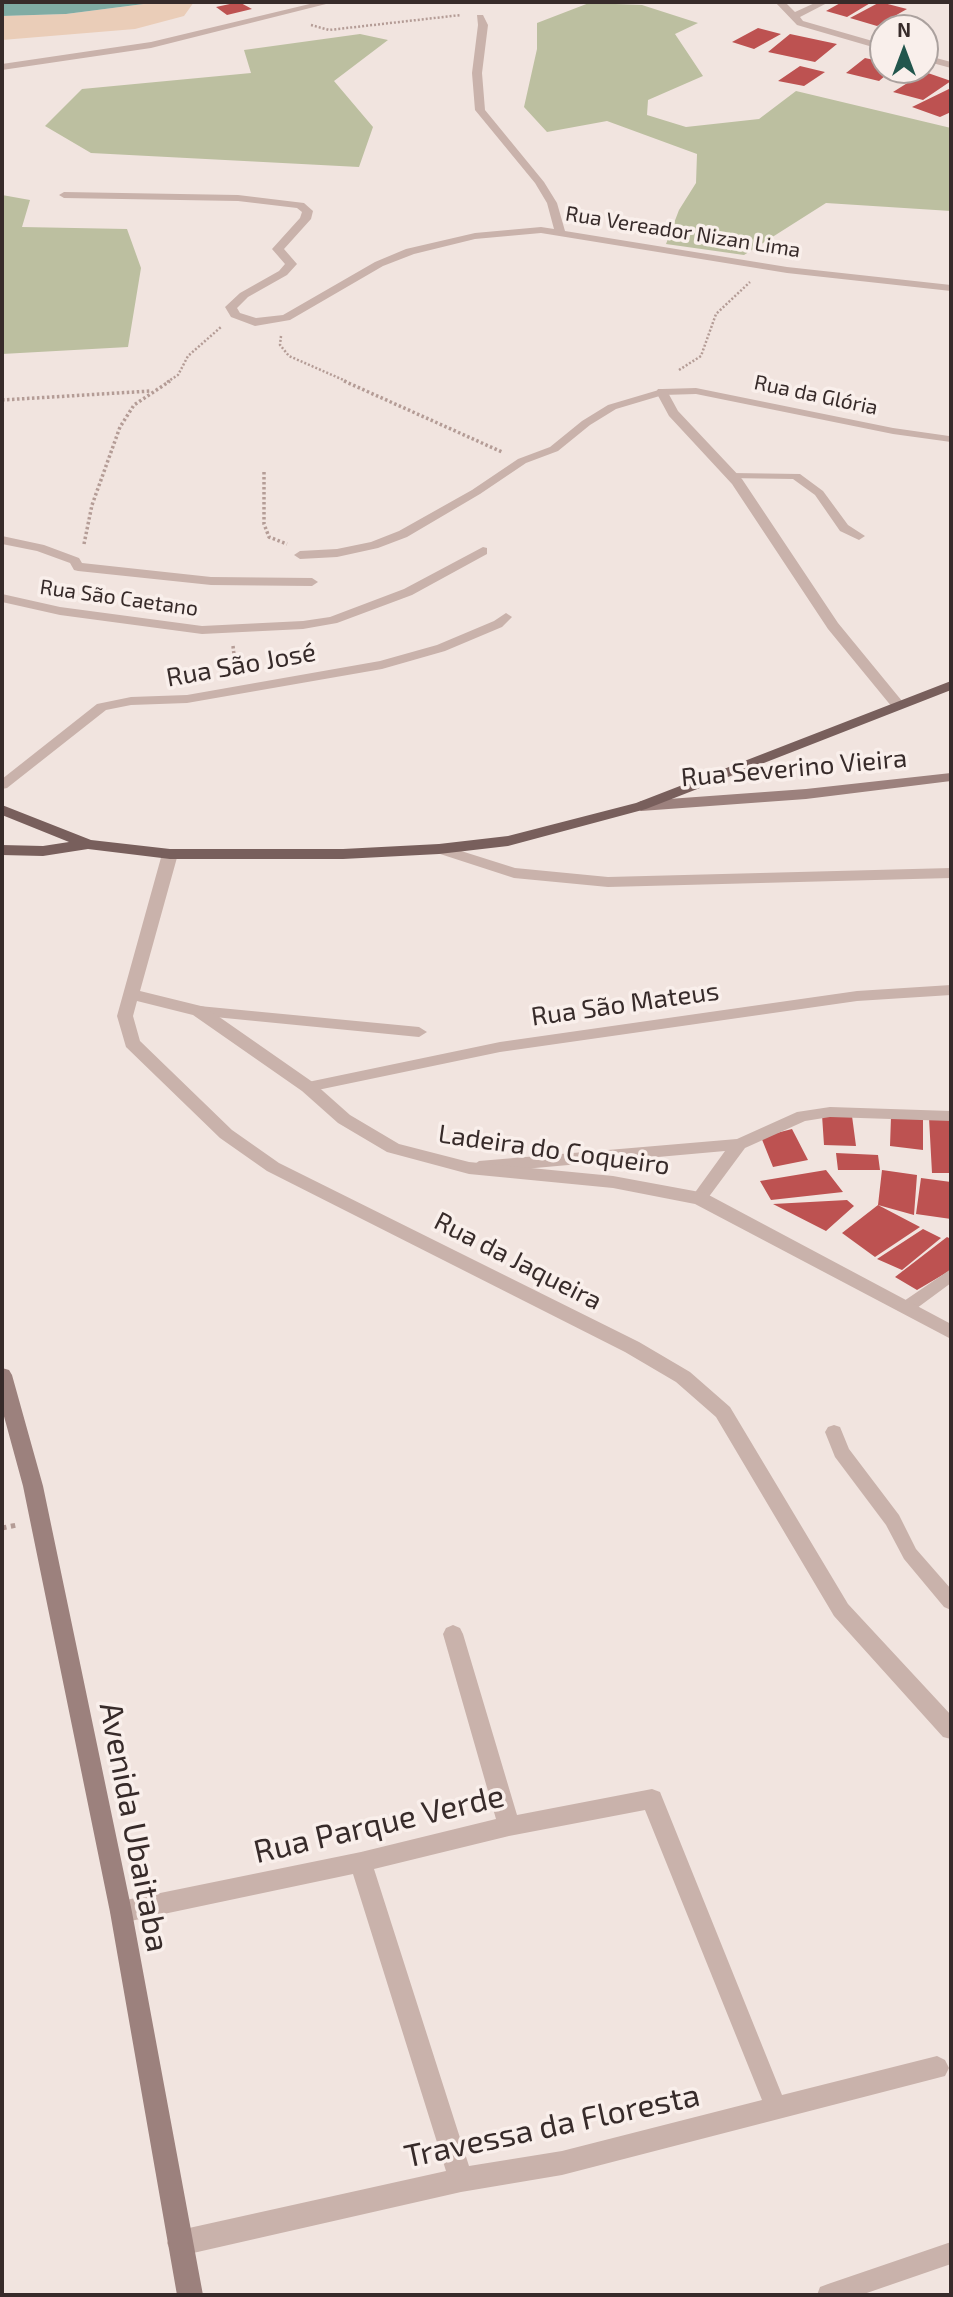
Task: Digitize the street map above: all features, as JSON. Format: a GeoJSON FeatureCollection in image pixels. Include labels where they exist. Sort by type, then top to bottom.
{"type":"FeatureCollection","features":[{"type":"Feature","properties":{"kind":"main road"},"geometry":{"type":"LineString","coordinates":[[2,810],[88,844],[170,854],[343,854],[508,842],[641,806],[951,685]]}},
{"type":"Feature","properties":{"kind":"main road","name":"Rua Severino Vieira"},"geometry":{"type":"LineString","coordinates":[[641,806],[806,794],[951,777]]}},
{"type":"Feature","properties":{"kind":"main road"},"geometry":{"type":"LineString","coordinates":[[2,850],[43,851],[88,844]]}},
{"type":"Feature","properties":{"kind":"main road","name":"Avenida Ubaitaba"},"geometry":{"type":"LineString","coordinates":[[2,1374],[33,1486],[121,1912],[190,2295]]}},
{"type":"Feature","properties":{"kind":"street"},"geometry":{"type":"LineString","coordinates":[[2,67],[151,44],[329,2]]}},
{"type":"Feature","properties":{"kind":"street"},"geometry":{"type":"LineString","coordinates":[[780,2],[800,23],[869,43]]}},
{"type":"Feature","properties":{"kind":"street"},"geometry":{"type":"LineString","coordinates":[[795,16],[824,2]]}},
{"type":"Feature","properties":{"kind":"street"},"geometry":{"type":"LineString","coordinates":[[480,17],[483,25],[477,73],[480,110],[539,182],[552,203],[559,231]]}},
{"type":"Feature","properties":{"kind":"street"},"geometry":{"type":"LineString","coordinates":[[64,195],[239,198],[300,205],[308,211],[305,219],[278,249],[291,264],[283,273],[231,307],[235,316],[264,323],[286,318]]}},
{"type":"Feature","properties":{"kind":"street","name":"Rua Vereador Nizan Lima"},"geometry":{"type":"LineString","coordinates":[[286,318],[379,264],[410,251],[500,232],[559,231],[765,267],[951,288]]}},
{"type":"Feature","properties":{"kind":"street"},"geometry":{"type":"LineString","coordinates":[[662,392],[673,413],[732,476],[833,626],[897,704]]}},
{"type":"Feature","properties":{"kind":"street"},"geometry":{"type":"LineString","coordinates":[[439,849],[514,873],[608,882],[951,873]]}},
{"type":"Feature","properties":{"kind":"street","name":"Rua da Jaqueira"},"geometry":{"type":"LineString","coordinates":[[170,854],[125,1016],[132,1043],[226,1134],[263,1160],[632,1347],[683,1377],[723,1412],[841,1610],[951,1730]]}},
{"type":"Feature","properties":{"kind":"street","name":"Ladeira do Coqueiro"},"geometry":{"type":"LineString","coordinates":[[131,994],[199,1010],[308,1087],[344,1119],[393,1148],[427,1160],[469,1168],[613,1182],[699,1198],[951,1332]]}},
{"type":"Feature","properties":{"kind":"street"},"geometry":{"type":"LineString","coordinates":[[453,1634],[509,1826]]}},
{"type":"Feature","properties":{"kind":"street","name":"Rua Parque Verde"},"geometry":{"type":"LineString","coordinates":[[121,1912],[360,1862],[509,1826],[652,1799],[772,2093]]}},
{"type":"Feature","properties":{"kind":"street"},"geometry":{"type":"LineString","coordinates":[[360,1862],[461,2180]]}},
{"type":"Feature","properties":{"kind":"street","name":"Travessa da Floresta"},"geometry":{"type":"LineString","coordinates":[[180,2243],[461,2180],[562,2163],[937,2068]]}},
{"type":"Feature","properties":{"kind":"lane","name":"Rua da Glória"},"geometry":{"type":"LineString","coordinates":[[300,555],[337,553],[374,545],[403,534],[467,498],[522,461],[554,449],[586,423],[612,407],[662,392],[678,390],[725,396],[951,441]]}},
{"type":"Feature","properties":{"kind":"lane"},"geometry":{"type":"LineString","coordinates":[[732,476],[796,476],[819,493],[844,528],[859,536]]}},
{"type":"Feature","properties":{"kind":"lane"},"geometry":{"type":"LineString","coordinates":[[2,540],[75,561],[78,566],[83,567],[211,581],[312,582]]}},
{"type":"Feature","properties":{"kind":"lane","name":"Rua São Caetano"},"geometry":{"type":"LineString","coordinates":[[2,598],[60,611],[161,625],[232,630],[333,620],[408,593],[483,551]]}},
{"type":"Feature","properties":{"kind":"lane","name":"Rua São José"},"geometry":{"type":"LineString","coordinates":[[2,785],[102,706],[131,701],[163,703],[411,657],[498,624],[506,617]]}},
{"type":"Feature","properties":{"kind":"lane","name":"Rua São Mateus"},"geometry":{"type":"LineString","coordinates":[[308,1087],[500,1047],[857,996],[951,990]]}},
{"type":"Feature","properties":{"kind":"lane"},"geometry":{"type":"LineString","coordinates":[[199,1010],[419,1032]]}},
{"type":"Feature","properties":{"kind":"lane"},"geometry":{"type":"LineString","coordinates":[[469,1168],[738,1144],[802,1116],[830,1112],[951,1116]]}},
{"type":"Feature","properties":{"kind":"lane"},"geometry":{"type":"LineString","coordinates":[[699,1198],[738,1144]]}},
{"type":"Feature","properties":{"kind":"lane"},"geometry":{"type":"LineString","coordinates":[[906,1307],[951,1275]]}},
{"type":"Feature","properties":{"kind":"lane"},"geometry":{"type":"LineString","coordinates":[[834,1432],[841,1452],[893,1520],[910,1554],[951,1602]]}},
{"type":"Feature","properties":{"kind":"lane"},"geometry":{"type":"LineString","coordinates":[[828,2295],[951,2253]]}},
{"type":"Feature","properties":{"kind":"path"},"geometry":{"type":"LineString","coordinates":[[314,20],[310,24],[315,28],[329,30],[439,16],[480,17]]}},
{"type":"Feature","properties":{"kind":"path"},"geometry":{"type":"LineString","coordinates":[[678,390],[672,375],[701,356],[716,314],[765,267]]}},
{"type":"Feature","properties":{"kind":"path"},"geometry":{"type":"LineString","coordinates":[[75,561],[86,539],[92,505],[120,426],[134,405],[178,375],[188,356],[235,316]]}},
{"type":"Feature","properties":{"kind":"path"},"geometry":{"type":"LineString","coordinates":[[286,318],[280,345],[289,356],[522,461]]}},
{"type":"Feature","properties":{"kind":"path"},"geometry":{"type":"LineString","coordinates":[[2,400],[156,391]]}},
{"type":"Feature","properties":{"kind":"path"},"geometry":{"type":"LineString","coordinates":[[264,472],[264,524],[269,537],[289,544],[300,555]]}},
{"type":"Feature","properties":{"kind":"path","name":"Rua São Caetano"},"geometry":{"type":"LineString","coordinates":[[232,630],[239,690]]}},
{"type":"Feature","properties":{"kind":"green space"},"geometry":{"type":"Polygon","coordinates":[[[589,3],[642,5],[698,23],[675,34],[703,76],[648,100],[647,115],[686,127],[759,119],[796,91],[951,128],[951,211],[826,203],[744,255],[666,244],[679,210],[696,183],[697,154],[607,121],[547,132],[524,107],[537,49],[537,23],[589,3]]]}},
{"type":"Feature","properties":{"kind":"green space"},"geometry":{"type":"Polygon","coordinates":[[[360,34],[388,40],[334,81],[373,127],[359,167],[91,153],[45,126],[82,89],[251,73],[244,50],[360,34]]]}},
{"type":"Feature","properties":{"kind":"green space"},"geometry":{"type":"Polygon","coordinates":[[[2,195],[30,200],[22,227],[127,229],[141,268],[128,347],[2,354],[2,195]]]}},
{"type":"Feature","properties":{"kind":"sand"},"geometry":{"type":"Polygon","coordinates":[[[159,2],[194,2],[184,16],[135,29],[2,40],[2,16],[66,14],[159,2]]]}},
{"type":"Feature","properties":{"kind":"water"},"geometry":{"type":"Polygon","coordinates":[[[2,2],[159,2],[66,14],[2,16],[2,2]]]}},
{"type":"Feature","properties":{"kind":"building"},"geometry":{"type":"Polygon","coordinates":[[[239,2],[252,9],[227,15],[216,7],[239,2]]]}},
{"type":"Feature","properties":{"kind":"building"},"geometry":{"type":"Polygon","coordinates":[[[842,2],[872,2],[847,17],[826,11],[842,2]]]}},
{"type":"Feature","properties":{"kind":"building"},"geometry":{"type":"Polygon","coordinates":[[[880,2],[907,9],[898,14],[869,14],[869,24],[850,18],[880,2]]]}},
{"type":"Feature","properties":{"kind":"building"},"geometry":{"type":"Polygon","coordinates":[[[758,28],[781,34],[754,49],[732,42],[758,28]]]}},
{"type":"Feature","properties":{"kind":"building"},"geometry":{"type":"Polygon","coordinates":[[[790,34],[837,44],[815,62],[768,52],[790,34]]]}},
{"type":"Feature","properties":{"kind":"building"},"geometry":{"type":"Polygon","coordinates":[[[865,58],[869,59],[869,79],[846,73],[865,58]]]}},
{"type":"Feature","properties":{"kind":"building"},"geometry":{"type":"Polygon","coordinates":[[[800,66],[825,72],[804,86],[778,81],[800,66]]]}},
{"type":"Feature","properties":{"kind":"building"},"geometry":{"type":"Polygon","coordinates":[[[939,77],[951,81],[923,100],[893,92],[906,84],[939,84],[939,77]]]}},
{"type":"Feature","properties":{"kind":"building"},"geometry":{"type":"Polygon","coordinates":[[[951,88],[951,112],[940,117],[912,107],[951,88]]]}},
{"type":"Feature","properties":{"kind":"building"},"geometry":{"type":"Polygon","coordinates":[[[822,1115],[852,1116],[856,1146],[824,1145],[822,1115]]]}},
{"type":"Feature","properties":{"kind":"building"},"geometry":{"type":"Polygon","coordinates":[[[891,1117],[923,1118],[923,1150],[890,1146],[891,1117]]]}},
{"type":"Feature","properties":{"kind":"building"},"geometry":{"type":"Polygon","coordinates":[[[929,1118],[951,1119],[951,1173],[932,1173],[929,1118]]]}},
{"type":"Feature","properties":{"kind":"building"},"geometry":{"type":"Polygon","coordinates":[[[792,1129],[808,1160],[773,1167],[761,1137],[792,1129]]]}},
{"type":"Feature","properties":{"kind":"building"},"geometry":{"type":"Polygon","coordinates":[[[836,1153],[878,1155],[880,1170],[838,1170],[836,1153]]]}},
{"type":"Feature","properties":{"kind":"building"},"geometry":{"type":"Polygon","coordinates":[[[826,1170],[843,1192],[771,1200],[760,1181],[826,1170]]]}},
{"type":"Feature","properties":{"kind":"building"},"geometry":{"type":"Polygon","coordinates":[[[882,1170],[917,1175],[914,1215],[878,1205],[882,1170]]]}},
{"type":"Feature","properties":{"kind":"building"},"geometry":{"type":"Polygon","coordinates":[[[921,1178],[951,1182],[951,1219],[916,1214],[921,1178]]]}},
{"type":"Feature","properties":{"kind":"building"},"geometry":{"type":"Polygon","coordinates":[[[847,1200],[854,1206],[826,1231],[773,1204],[847,1200]]]}},
{"type":"Feature","properties":{"kind":"building"},"geometry":{"type":"Polygon","coordinates":[[[878,1205],[920,1227],[875,1257],[842,1233],[878,1205]]]}},
{"type":"Feature","properties":{"kind":"building"},"geometry":{"type":"Polygon","coordinates":[[[923,1229],[941,1238],[902,1270],[877,1259],[923,1229]]]}},
{"type":"Feature","properties":{"kind":"building"},"geometry":{"type":"Polygon","coordinates":[[[947,1237],[951,1239],[951,1270],[917,1290],[895,1277],[947,1237]]]}}]}
